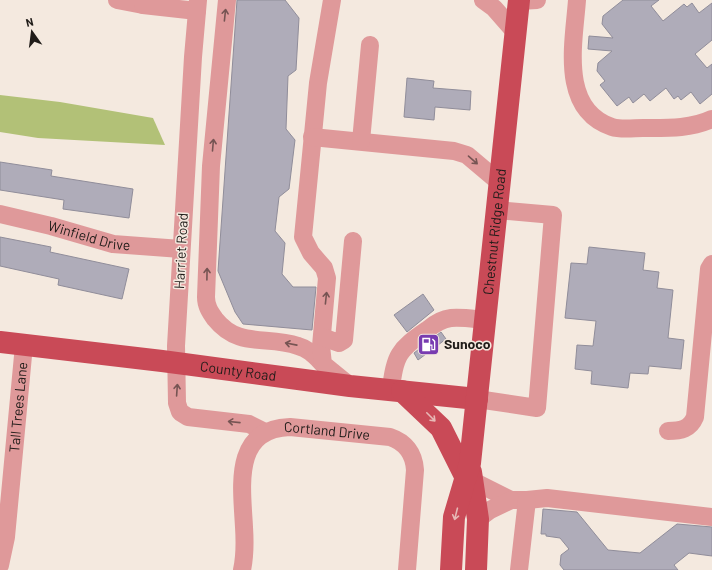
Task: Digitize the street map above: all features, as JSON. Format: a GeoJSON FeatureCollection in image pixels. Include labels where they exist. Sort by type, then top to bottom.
{"type":"FeatureCollection","features":[{"type":"Feature","properties":{"kind":"main road","name":"Chestnut Ridge Road"},"geometry":{"type":"LineString","coordinates":[[451,570],[454,517],[469,474],[515,32],[525,0]]}},
{"type":"Feature","properties":{"kind":"main road","name":"County Road"},"geometry":{"type":"LineString","coordinates":[[0,342],[177,363],[350,386],[477,399]]}},
{"type":"Feature","properties":{"kind":"main road"},"geometry":{"type":"LineString","coordinates":[[397,391],[441,428],[469,474]]}},
{"type":"Feature","properties":{"kind":"main road","name":"Chestnut Ridge Road"},"geometry":{"type":"LineString","coordinates":[[469,474],[478,519],[476,570]]}},
{"type":"Feature","properties":{"kind":"street"},"geometry":{"type":"LineString","coordinates":[[115,0],[143,3],[198,5]]}},
{"type":"Feature","properties":{"kind":"street"},"geometry":{"type":"LineString","coordinates":[[227,0],[220,60],[211,166],[206,297],[208,307],[221,327],[231,334],[242,338],[298,346],[311,352],[350,386]]}},
{"type":"Feature","properties":{"kind":"street"},"geometry":{"type":"LineString","coordinates":[[323,364],[321,354],[327,278],[324,268],[311,253],[303,237],[318,83],[332,0]]}},
{"type":"Feature","properties":{"kind":"street"},"geometry":{"type":"LineString","coordinates":[[483,0],[494,8],[515,32]]}},
{"type":"Feature","properties":{"kind":"street"},"geometry":{"type":"LineString","coordinates":[[577,0],[572,67],[578,95],[587,110],[598,120],[614,127],[671,129],[704,122],[712,118]]}},
{"type":"Feature","properties":{"kind":"street","name":"Harriet Road"},"geometry":{"type":"LineString","coordinates":[[198,5],[192,57],[180,249],[177,403],[183,415],[188,417],[249,424],[265,432]]}},
{"type":"Feature","properties":{"kind":"street"},"geometry":{"type":"LineString","coordinates":[[361,142],[370,45]]}},
{"type":"Feature","properties":{"kind":"street"},"geometry":{"type":"LineString","coordinates":[[192,57],[220,60]]}},
{"type":"Feature","properties":{"kind":"street"},"geometry":{"type":"LineString","coordinates":[[312,137],[443,149],[468,155],[499,182]]}},
{"type":"Feature","properties":{"kind":"street"},"geometry":{"type":"LineString","coordinates":[[477,399],[537,408],[553,215],[497,210]]}},
{"type":"Feature","properties":{"kind":"street","name":"Winfield Drive"},"geometry":{"type":"LineString","coordinates":[[0,214],[51,226],[114,244],[180,249]]}},
{"type":"Feature","properties":{"kind":"street"},"geometry":{"type":"LineString","coordinates":[[322,337],[339,343],[344,340],[353,241]]}},
{"type":"Feature","properties":{"kind":"street"},"geometry":{"type":"LineString","coordinates":[[668,431],[686,429],[692,424],[695,417],[709,269],[712,264]]}},
{"type":"Feature","properties":{"kind":"street"},"geometry":{"type":"LineString","coordinates":[[397,391],[394,365],[408,342],[439,321],[449,318],[485,320]]}},
{"type":"Feature","properties":{"kind":"street","name":"Tall Trees Lane"},"geometry":{"type":"LineString","coordinates":[[0,565],[6,537],[24,345]]}},
{"type":"Feature","properties":{"kind":"street","name":"Cortland Drive"},"geometry":{"type":"LineString","coordinates":[[242,570],[245,549],[243,468],[250,448],[265,432],[290,427],[390,437],[404,445],[413,458],[415,470],[407,570]]}},
{"type":"Feature","properties":{"kind":"street"},"geometry":{"type":"LineString","coordinates":[[469,474],[519,500]]}},
{"type":"Feature","properties":{"kind":"street"},"geometry":{"type":"LineString","coordinates":[[478,519],[490,510],[519,500],[536,498],[712,517]]}},
{"type":"Feature","properties":{"kind":"street"},"geometry":{"type":"LineString","coordinates":[[519,500],[519,570]]}},
{"type":"Feature","properties":{"kind":"green space"},"geometry":{"type":"Polygon","coordinates":[[[0,95],[60,102],[153,118],[165,145],[38,138],[0,132],[0,95]]]}},
{"type":"Feature","properties":{"kind":"building"},"geometry":{"type":"Polygon","coordinates":[[[237,0],[285,0],[299,18],[296,70],[288,76],[286,129],[295,140],[289,189],[279,197],[275,231],[285,243],[282,274],[293,287],[316,287],[312,330],[243,324],[235,312],[218,271],[237,0]]]}},
{"type":"Feature","properties":{"kind":"building"},"geometry":{"type":"Polygon","coordinates":[[[623,0],[659,0],[651,6],[663,21],[684,4],[687,7],[692,3],[699,13],[712,3],[712,40],[695,54],[707,68],[712,64],[712,94],[700,104],[691,92],[681,100],[678,96],[674,99],[666,88],[650,101],[644,94],[633,103],[629,97],[617,106],[600,85],[605,81],[597,71],[598,63],[612,51],[588,49],[589,36],[613,38],[602,24],[603,16],[623,0]]]}},
{"type":"Feature","properties":{"kind":"building"},"geometry":{"type":"Polygon","coordinates":[[[407,78],[434,81],[433,88],[471,91],[470,110],[435,107],[434,120],[404,117],[407,78]]]}},
{"type":"Feature","properties":{"kind":"building"},"geometry":{"type":"Polygon","coordinates":[[[0,162],[52,170],[51,176],[133,189],[129,218],[63,209],[64,200],[0,190],[0,162]]]}},
{"type":"Feature","properties":{"kind":"building"},"geometry":{"type":"Polygon","coordinates":[[[0,237],[51,247],[50,252],[129,269],[122,299],[58,285],[59,279],[0,266],[0,237]]]}},
{"type":"Feature","properties":{"kind":"building"},"geometry":{"type":"Polygon","coordinates":[[[589,247],[645,253],[643,270],[659,272],[657,288],[673,290],[668,338],[684,340],[681,369],[649,366],[648,374],[630,373],[628,388],[591,384],[592,371],[575,369],[577,345],[593,346],[596,321],[565,318],[571,263],[587,264],[589,247]]]}},
{"type":"Feature","properties":{"kind":"building"},"geometry":{"type":"Polygon","coordinates":[[[423,294],[434,310],[407,332],[394,315],[423,294]]]}},
{"type":"Feature","properties":{"kind":"building"},"geometry":{"type":"Polygon","coordinates":[[[441,332],[446,339],[418,360],[414,353],[441,332]]]}},
{"type":"Feature","properties":{"kind":"building"},"geometry":{"type":"Polygon","coordinates":[[[543,509],[577,512],[608,550],[640,553],[677,524],[712,527],[712,556],[689,553],[674,565],[678,570],[564,570],[560,565],[561,555],[569,549],[560,538],[541,534],[543,509]]]}},
{"type":"Feature","properties":{"kind":"place","name":"Sunoco"},"geometry":{"type":"Point","coordinates":[428,344]}}]}
